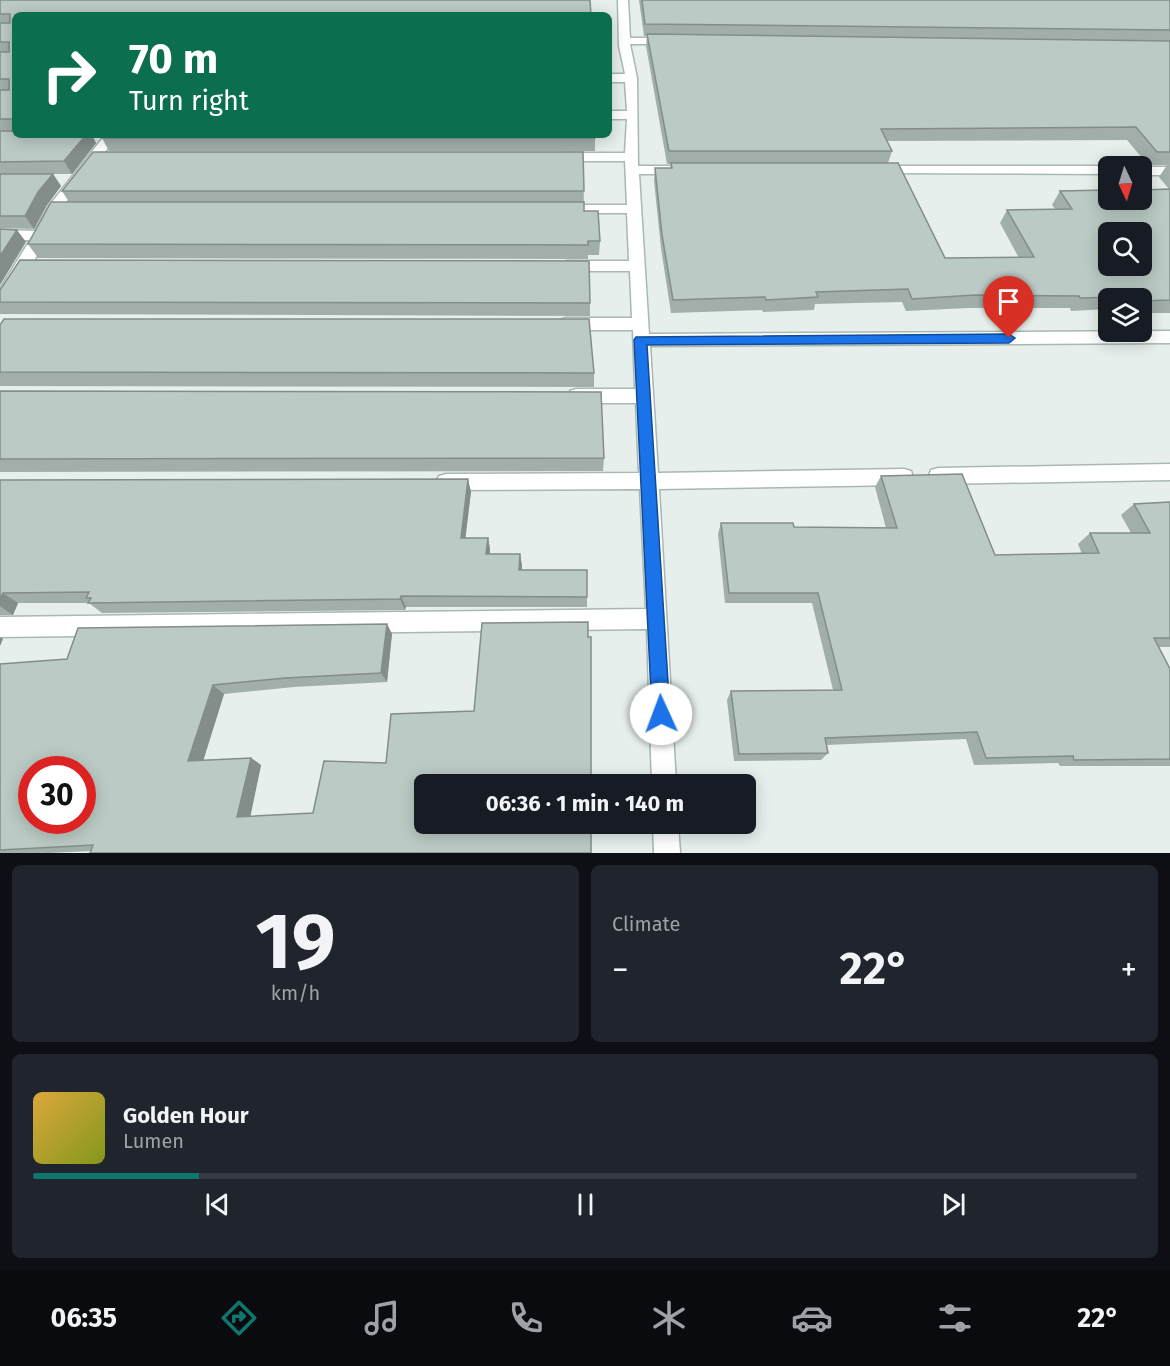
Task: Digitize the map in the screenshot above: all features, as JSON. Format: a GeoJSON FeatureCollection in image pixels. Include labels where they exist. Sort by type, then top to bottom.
{"type":"FeatureCollection","features":[{"type":"Feature","properties":{"kind":"street"},"geometry":{"type":"LineString","coordinates":[[619,11],[620,44],[631,78],[633,115],[631,164],[664,774]]}},
{"type":"Feature","properties":{"kind":"street"},"geometry":{"type":"LineString","coordinates":[[620,44],[684,42]]}},
{"type":"Feature","properties":{"kind":"street"},"geometry":{"type":"LineString","coordinates":[[612,78],[631,78]]}},
{"type":"Feature","properties":{"kind":"street"},"geometry":{"type":"LineString","coordinates":[[612,115],[633,115]]}},
{"type":"Feature","properties":{"kind":"street"},"geometry":{"type":"LineString","coordinates":[[2,294],[24,265],[54,208],[101,157],[110,138]]}},
{"type":"Feature","properties":{"kind":"street"},"geometry":{"type":"LineString","coordinates":[[548,157],[691,170]]}},
{"type":"Feature","properties":{"kind":"street"},"geometry":{"type":"LineString","coordinates":[[870,170],[1098,171]]}},
{"type":"Feature","properties":{"kind":"street"},"geometry":{"type":"LineString","coordinates":[[1152,171],[1170,171]]}},
{"type":"Feature","properties":{"kind":"street"},"geometry":{"type":"LineString","coordinates":[[56,180],[78,180]]}},
{"type":"Feature","properties":{"kind":"street"},"geometry":{"type":"LineString","coordinates":[[54,208],[78,209]]}},
{"type":"Feature","properties":{"kind":"street"},"geometry":{"type":"LineString","coordinates":[[551,209],[634,209]]}},
{"type":"Feature","properties":{"kind":"street"},"geometry":{"type":"LineString","coordinates":[[0,236],[40,236]]}},
{"type":"Feature","properties":{"kind":"street"},"geometry":{"type":"LineString","coordinates":[[24,265],[47,265]]}},
{"type":"Feature","properties":{"kind":"street"},"geometry":{"type":"LineString","coordinates":[[554,266],[636,266]]}},
{"type":"Feature","properties":{"kind":"street"},"geometry":{"type":"LineString","coordinates":[[545,324],[640,332],[1170,337]]}},
{"type":"Feature","properties":{"kind":"street"},"geometry":{"type":"LineString","coordinates":[[560,396],[643,396]]}},
{"type":"Feature","properties":{"kind":"street"},"geometry":{"type":"LineString","coordinates":[[432,482],[648,481],[1170,472]]}},
{"type":"Feature","properties":{"kind":"street"},"geometry":{"type":"LineString","coordinates":[[0,627],[657,619]]}},
{"type":"Feature","properties":{"kind":"street"},"geometry":{"type":"LineString","coordinates":[[666,834],[667,853]]}},
{"type":"Feature","properties":{"kind":"building"},"geometry":{"type":"Polygon","coordinates":[[[0,0],[590,0],[591,12],[12,12],[12,119],[0,119],[0,90],[9,90],[9,79],[0,79],[0,52],[9,52],[9,42],[0,42],[0,23],[10,23],[10,14],[0,14],[0,0]]]}},
{"type":"Feature","properties":{"kind":"building"},"geometry":{"type":"Polygon","coordinates":[[[642,0],[1170,0],[1170,30],[645,24],[642,0]]]}},
{"type":"Feature","properties":{"kind":"building"},"geometry":{"type":"Polygon","coordinates":[[[647,34],[1170,41],[1170,152],[1157,152],[1136,127],[881,129],[892,151],[669,151],[647,34]]]}},
{"type":"Feature","properties":{"kind":"building"},"geometry":{"type":"Polygon","coordinates":[[[0,131],[12,131],[12,138],[83,138],[64,161],[0,162],[0,131]]]}},
{"type":"Feature","properties":{"kind":"building"},"geometry":{"type":"Polygon","coordinates":[[[93,152],[583,152],[584,191],[62,191],[93,152]]]}},
{"type":"Feature","properties":{"kind":"building"},"geometry":{"type":"Polygon","coordinates":[[[671,163],[898,163],[945,258],[1034,257],[1007,210],[1072,209],[1060,191],[1098,190],[1098,210],[1152,210],[1152,190],[1170,189],[1170,300],[1152,301],[1152,288],[1098,288],[1098,298],[975,295],[912,299],[908,289],[816,292],[818,297],[766,300],[765,297],[673,300],[662,235],[655,168],[672,168],[671,163]]]}},
{"type":"Feature","properties":{"kind":"building"},"geometry":{"type":"Polygon","coordinates":[[[0,174],[53,174],[38,192],[25,216],[0,216],[0,174]]]}},
{"type":"Feature","properties":{"kind":"building"},"geometry":{"type":"Polygon","coordinates":[[[51,202],[584,202],[584,211],[598,211],[600,241],[588,241],[588,245],[28,244],[51,202]]]}},
{"type":"Feature","properties":{"kind":"building"},"geometry":{"type":"Polygon","coordinates":[[[0,229],[17,230],[0,256],[0,229]]]}},
{"type":"Feature","properties":{"kind":"building"},"geometry":{"type":"Polygon","coordinates":[[[20,260],[589,261],[590,303],[0,302],[0,290],[20,260]]]}},
{"type":"Feature","properties":{"kind":"building"},"geometry":{"type":"Polygon","coordinates":[[[4,319],[589,319],[594,373],[0,372],[0,325],[4,319]]]}},
{"type":"Feature","properties":{"kind":"building"},"geometry":{"type":"Polygon","coordinates":[[[0,391],[601,392],[604,458],[0,459],[0,391]]]}},
{"type":"Feature","properties":{"kind":"building"},"geometry":{"type":"Polygon","coordinates":[[[962,474],[995,555],[1099,553],[1090,533],[1150,533],[1134,504],[1170,502],[1170,638],[1154,638],[1170,669],[1170,759],[1074,760],[1073,756],[986,758],[977,732],[825,738],[828,753],[739,754],[731,691],[842,690],[818,593],[729,593],[721,523],[793,523],[794,527],[897,528],[881,476],[962,474]]]}},
{"type":"Feature","properties":{"kind":"building"},"geometry":{"type":"Polygon","coordinates":[[[468,479],[461,538],[488,538],[486,554],[520,554],[519,570],[587,570],[587,597],[401,596],[400,599],[88,603],[91,598],[86,598],[89,592],[3,593],[0,599],[0,480],[468,479]]]}},
{"type":"Feature","properties":{"kind":"building"},"geometry":{"type":"Polygon","coordinates":[[[588,622],[588,637],[591,637],[591,774],[414,774],[414,834],[591,834],[591,853],[90,853],[93,845],[0,850],[0,664],[67,659],[78,628],[387,624],[381,673],[285,678],[213,685],[188,761],[251,758],[237,817],[313,813],[324,761],[386,763],[391,714],[474,711],[482,623],[588,622]]]}},
{"type":"Feature","properties":{"kind":"route"},"geometry":{"type":"LineString","coordinates":[[661,714],[640,340],[1009,338]]}}]}
